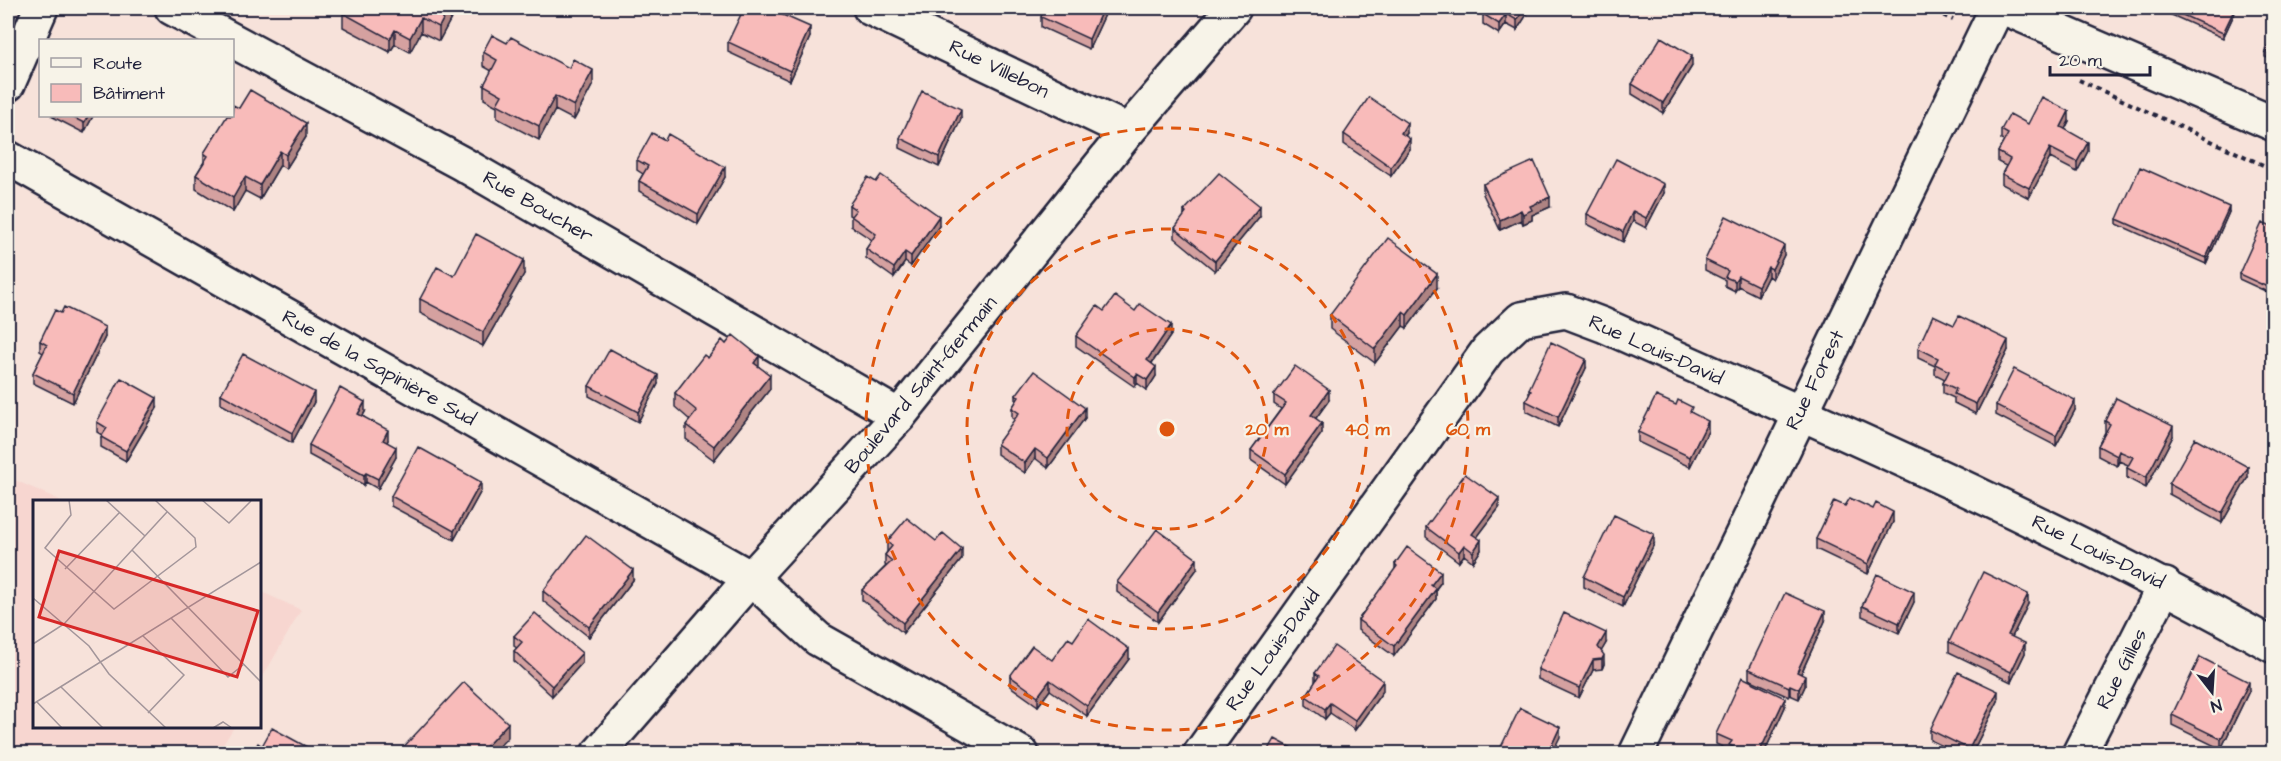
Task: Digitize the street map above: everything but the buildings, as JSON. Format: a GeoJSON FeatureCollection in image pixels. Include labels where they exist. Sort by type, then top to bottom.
{"type":"FeatureCollection","features":[{"type":"Feature","properties":{"kind":"street"},"geometry":{"type":"LineString","coordinates":[[8,84],[41,8]]}},
{"type":"Feature","properties":{"kind":"street","name":"Rue Boucher"},"geometry":{"type":"LineString","coordinates":[[172,8],[230,39]]}},
{"type":"Feature","properties":{"kind":"street","name":"Rue Villebon"},"geometry":{"type":"LineString","coordinates":[[870,8],[1128,131]]}},
{"type":"Feature","properties":{"kind":"street","name":"Boulevard Saint-Germain"},"geometry":{"type":"LineString","coordinates":[[598,753],[751,578],[899,416],[1128,131],[1234,8]]}},
{"type":"Feature","properties":{"kind":"street"},"geometry":{"type":"LineString","coordinates":[[2004,8],[2274,124]]}},
{"type":"Feature","properties":{"kind":"street","name":"Rue Forest"},"geometry":{"type":"LineString","coordinates":[[1636,753],[1990,21]]}},
{"type":"Feature","properties":{"kind":"street","name":"Rue Boucher"},"geometry":{"type":"LineString","coordinates":[[234,41],[461,163],[899,416]]}},
{"type":"Feature","properties":{"kind":"street","name":"Rue de la Sapinière Sud"},"geometry":{"type":"LineString","coordinates":[[8,158],[751,578],[819,639],[1022,753]]}},
{"type":"Feature","properties":{"kind":"street","name":"Rue Louis-David"},"geometry":{"type":"LineString","coordinates":[[1200,753],[1488,350],[1521,319],[1566,311],[1603,325],[1962,486],[2166,585],[2274,646]]}},
{"type":"Feature","properties":{"kind":"street","name":"Rue Gilles"},"geometry":{"type":"LineString","coordinates":[[2079,753],[2166,585]]}},
{"type":"Feature","properties":{"kind":"path"},"geometry":{"type":"LineString","coordinates":[[1927,8],[1990,21]]}},
{"type":"Feature","properties":{"kind":"path"},"geometry":{"type":"LineString","coordinates":[[2069,75],[2274,170]]}},
{"type":"Feature","properties":{"kind":"shaded area"},"geometry":{"type":"Polygon","coordinates":[[[8,477],[60,500],[33,500],[33,728],[233,728],[218,753],[8,753],[8,477]]]}},
{"type":"Feature","properties":{"kind":"shaded area"},"geometry":{"type":"Polygon","coordinates":[[[261,591],[301,610],[261,680],[261,591]]]}}]}
